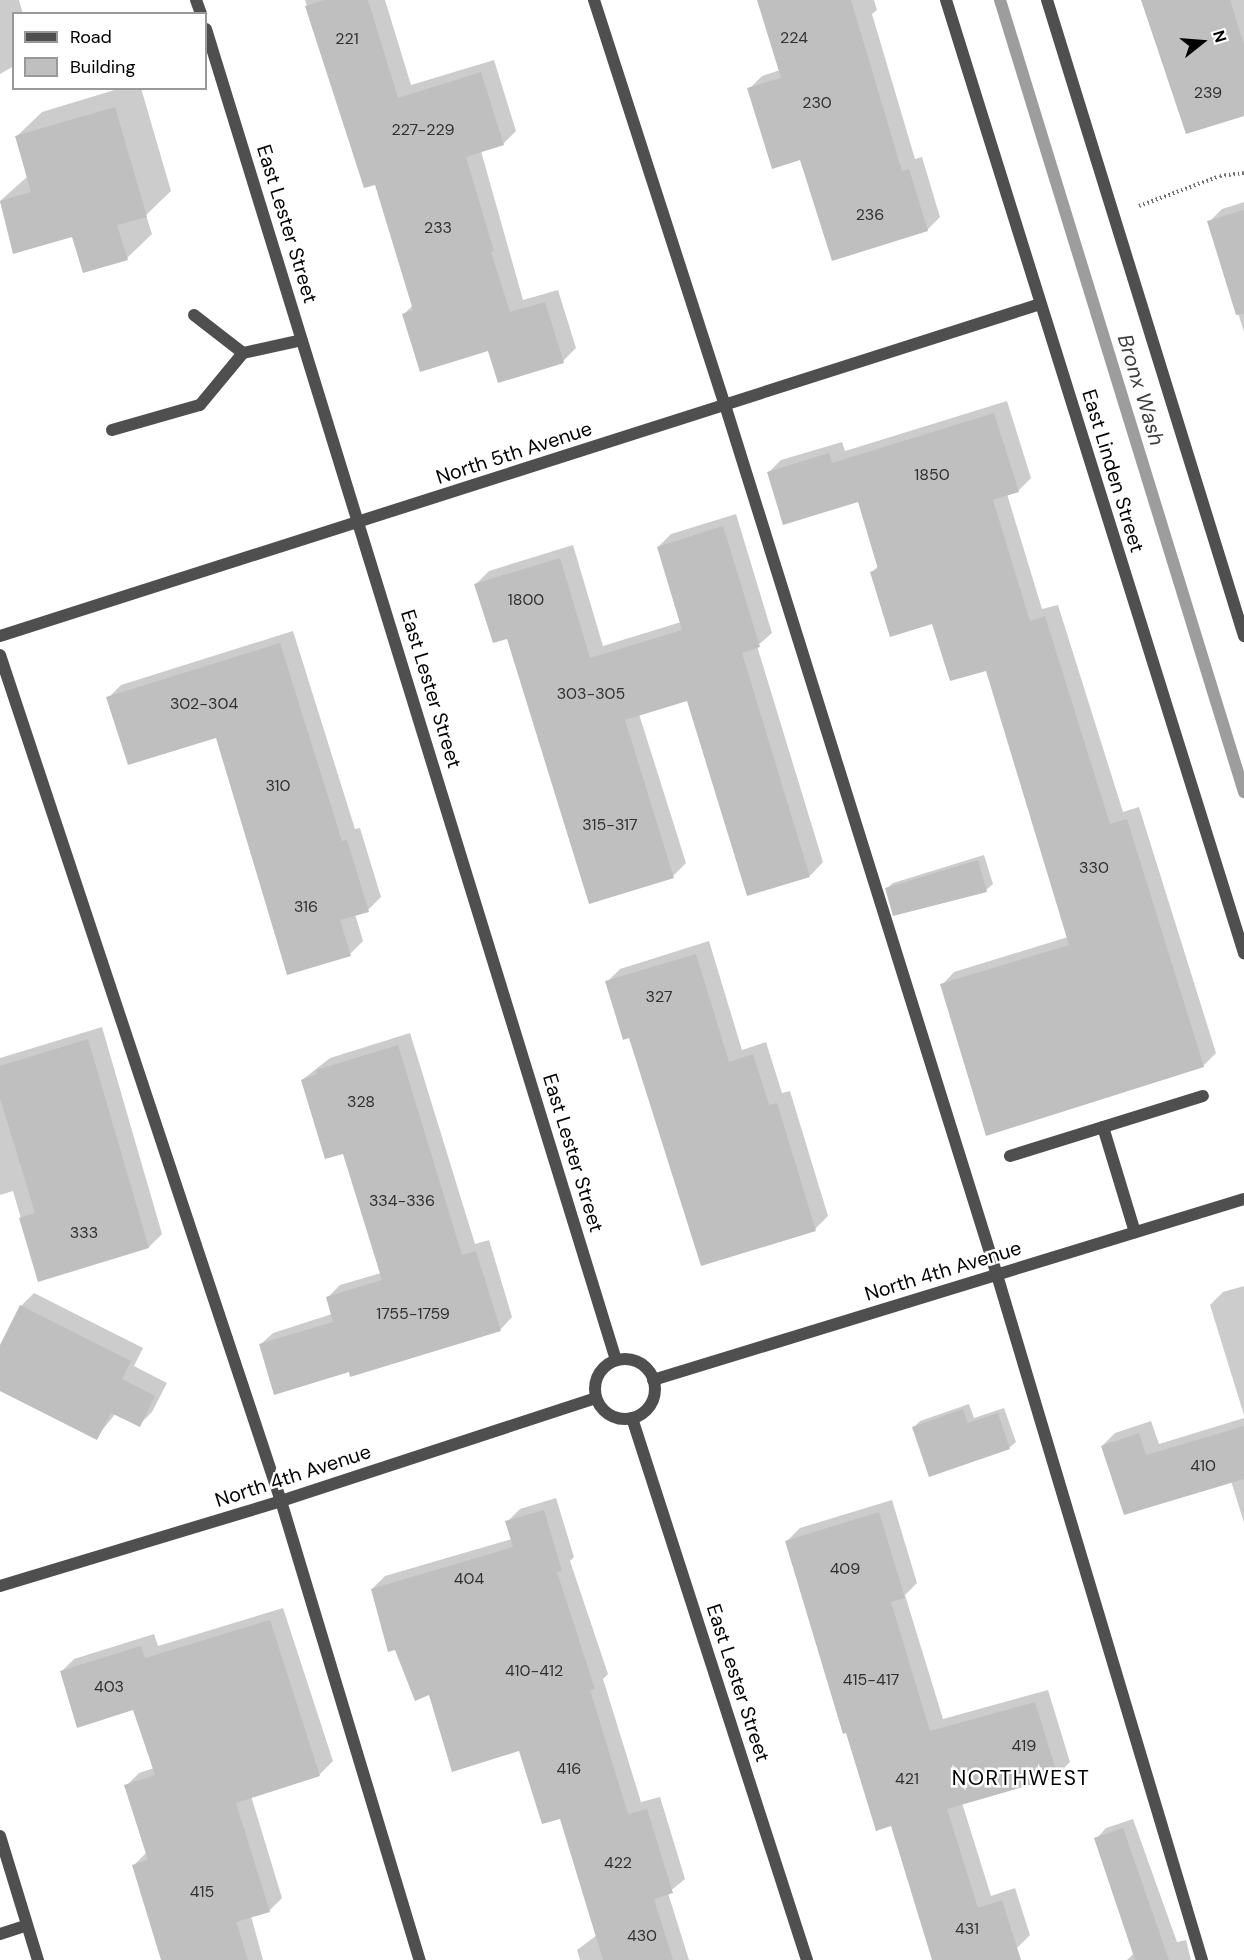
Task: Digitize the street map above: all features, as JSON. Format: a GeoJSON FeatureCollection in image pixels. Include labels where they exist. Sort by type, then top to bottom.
{"type":"FeatureCollection","features":[{"type":"Feature","properties":{"kind":"street"},"geometry":{"type":"LineString","coordinates":[[594,0],[726,405],[997,1275],[1202,1960]]}},
{"type":"Feature","properties":{"kind":"street","name":"East Linden Street"},"geometry":{"type":"LineString","coordinates":[[946,0],[1244,953]]}},
{"type":"Feature","properties":{"kind":"street"},"geometry":{"type":"LineString","coordinates":[[1047,0],[1244,636]]}},
{"type":"Feature","properties":{"kind":"street","name":"East Lester Street"},"geometry":{"type":"LineString","coordinates":[[207,32],[616,1360]]}},
{"type":"Feature","properties":{"kind":"street","name":"North 5th Avenue"},"geometry":{"type":"LineString","coordinates":[[0,636],[360,523],[1040,304]]}},
{"type":"Feature","properties":{"kind":"street"},"geometry":{"type":"LineString","coordinates":[[194,315],[243,353]]}},
{"type":"Feature","properties":{"kind":"street"},"geometry":{"type":"LineString","coordinates":[[112,430],[200,405],[243,353],[302,340]]}},
{"type":"Feature","properties":{"kind":"street"},"geometry":{"type":"LineString","coordinates":[[0,655],[281,1501],[420,1960]]}},
{"type":"Feature","properties":{"kind":"street"},"geometry":{"type":"LineString","coordinates":[[1010,1156],[1203,1096]]}},
{"type":"Feature","properties":{"kind":"street"},"geometry":{"type":"LineString","coordinates":[[1103,1127],[1135,1232]]}},
{"type":"Feature","properties":{"kind":"street","name":"North 4th Avenue"},"geometry":{"type":"LineString","coordinates":[[654,1380],[1244,1198]]}},
{"type":"Feature","properties":{"kind":"street"},"geometry":{"type":"LineString","coordinates":[[616,1360],[641,1363],[654,1380],[653,1401],[632,1418],[609,1415],[596,1398],[597,1378],[602,1369],[616,1360]]}},
{"type":"Feature","properties":{"kind":"street","name":"North 4th Avenue"},"geometry":{"type":"LineString","coordinates":[[0,1586],[281,1501],[596,1398]]}},
{"type":"Feature","properties":{"kind":"street","name":"East Lester Street"},"geometry":{"type":"LineString","coordinates":[[632,1418],[807,1960]]}},
{"type":"Feature","properties":{"kind":"street"},"geometry":{"type":"LineString","coordinates":[[0,1836],[38,1960]]}},
{"type":"Feature","properties":{"kind":"street"},"geometry":{"type":"LineString","coordinates":[[0,1934],[27,1925]]}},
{"type":"Feature","properties":{"kind":"path"},"geometry":{"type":"LineString","coordinates":[[1113,214],[1220,176],[1244,173]]}},
{"type":"Feature","properties":{"kind":"building"},"geometry":{"type":"Polygon","coordinates":[[[324,0],[368,0],[398,98],[481,72],[504,145],[466,157],[494,251],[491,252],[510,312],[545,302],[564,363],[498,383],[488,351],[420,372],[402,314],[413,310],[375,185],[364,188],[305,6],[324,0]]]}},
{"type":"Feature","properties":{"kind":"building"},"geometry":{"type":"Polygon","coordinates":[[[757,0],[851,0],[902,171],[909,169],[928,231],[832,261],[800,160],[772,169],[747,88],[781,78],[757,0]]]}},
{"type":"Feature","properties":{"kind":"building"},"geometry":{"type":"Polygon","coordinates":[[[1141,0],[1230,0],[1244,45],[1244,116],[1186,134],[1141,0]]]}},
{"type":"Feature","properties":{"kind":"building"},"geometry":{"type":"Polygon","coordinates":[[[115,107],[147,217],[117,225],[128,260],[83,273],[72,237],[13,254],[0,201],[31,192],[15,136],[115,107]]]}},
{"type":"Feature","properties":{"kind":"building"},"geometry":{"type":"Polygon","coordinates":[[[1244,210],[1244,314],[1236,315],[1207,221],[1244,210]]]}},
{"type":"Feature","properties":{"kind":"building"},"geometry":{"type":"Polygon","coordinates":[[[994,413],[1019,492],[993,500],[1030,621],[1045,616],[1110,824],[1127,819],[1204,1067],[986,1136],[940,984],[1069,945],[986,671],[950,681],[932,624],[890,637],[870,572],[878,569],[858,502],[783,525],[767,472],[829,453],[832,463],[994,413]]]}},
{"type":"Feature","properties":{"kind":"building"},"geometry":{"type":"Polygon","coordinates":[[[723,526],[760,647],[742,653],[810,877],[747,896],[687,701],[625,720],[674,878],[589,904],[507,639],[493,643],[474,584],[560,558],[590,658],[682,630],[657,547],[723,526]]]}},
{"type":"Feature","properties":{"kind":"building"},"geometry":{"type":"Polygon","coordinates":[[[280,643],[342,841],[347,840],[369,912],[340,920],[351,956],[287,975],[216,738],[128,765],[106,697],[280,643]]]}},
{"type":"Feature","properties":{"kind":"building"},"geometry":{"type":"Polygon","coordinates":[[[978,860],[987,892],[893,916],[885,888],[978,860]]]}},
{"type":"Feature","properties":{"kind":"building"},"geometry":{"type":"Polygon","coordinates":[[[696,954],[729,1062],[753,1054],[769,1105],[777,1103],[816,1231],[701,1266],[629,1038],[623,1040],[605,981],[696,954]]]}},
{"type":"Feature","properties":{"kind":"building"},"geometry":{"type":"Polygon","coordinates":[[[88,1039],[149,1248],[38,1282],[19,1218],[35,1213],[0,1098],[0,1066],[88,1039]]]}},
{"type":"Feature","properties":{"kind":"building"},"geometry":{"type":"Polygon","coordinates":[[[398,1045],[462,1255],[476,1251],[501,1331],[350,1377],[349,1372],[274,1395],[259,1344],[333,1322],[326,1297],[382,1280],[343,1154],[325,1159],[301,1080],[317,1074],[316,1070],[398,1045]]]}},
{"type":"Feature","properties":{"kind":"building"},"geometry":{"type":"Polygon","coordinates":[[[20,1305],[131,1361],[122,1379],[155,1396],[140,1427],[111,1413],[97,1440],[0,1391],[0,1345],[20,1305]]]}},
{"type":"Feature","properties":{"kind":"building"},"geometry":{"type":"Polygon","coordinates":[[[963,1409],[968,1423],[998,1413],[1010,1449],[929,1477],[912,1427],[963,1409]]]}},
{"type":"Feature","properties":{"kind":"building"},"geometry":{"type":"Polygon","coordinates":[[[1244,1426],[1244,1479],[1124,1515],[1101,1446],[1139,1433],[1146,1455],[1244,1426]]]}},
{"type":"Feature","properties":{"kind":"building"},"geometry":{"type":"Polygon","coordinates":[[[544,1510],[562,1571],[557,1572],[595,1689],[590,1690],[628,1814],[647,1809],[673,1893],[654,1899],[673,1960],[603,1960],[560,1819],[542,1824],[519,1751],[452,1772],[429,1695],[415,1701],[395,1650],[388,1652],[371,1589],[513,1547],[505,1521],[544,1510]]]}},
{"type":"Feature","properties":{"kind":"building"},"geometry":{"type":"Polygon","coordinates":[[[879,1512],[905,1598],[891,1602],[930,1731],[1035,1702],[1058,1777],[947,1809],[978,1908],[1002,1900],[1021,1960],[932,1960],[891,1826],[876,1831],[846,1733],[843,1734],[785,1541],[879,1512]]]}},
{"type":"Feature","properties":{"kind":"building"},"geometry":{"type":"Polygon","coordinates":[[[270,1620],[320,1776],[236,1803],[270,1912],[236,1922],[248,1960],[161,1960],[132,1865],[148,1860],[124,1785],[155,1775],[133,1710],[77,1728],[60,1671],[141,1646],[145,1658],[270,1620]]]}},
{"type":"Feature","properties":{"kind":"building"},"geometry":{"type":"Polygon","coordinates":[[[1123,1828],[1169,1960],[1135,1960],[1094,1838],[1123,1828]]]}},
{"type":"Feature","properties":{"kind":"waterway","name":"Bronx Wash"},"geometry":{"type":"LineString","coordinates":[[1000,0],[1244,792]]}},
{"type":"Feature","properties":{"kind":"district","name":"NORTHWEST"},"geometry":{"type":"Point","coordinates":[1021,1778]}}]}
